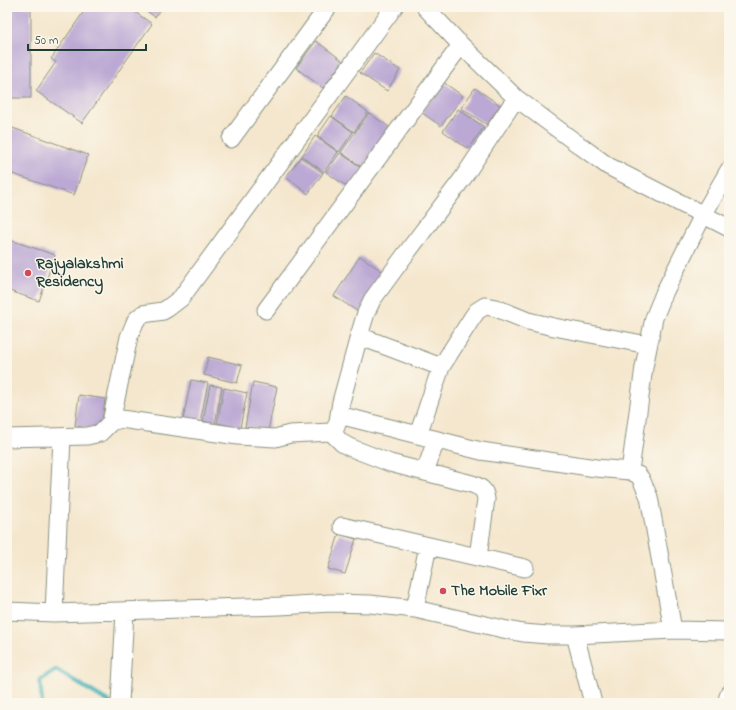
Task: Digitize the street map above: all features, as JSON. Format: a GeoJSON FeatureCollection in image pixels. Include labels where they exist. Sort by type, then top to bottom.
{"type":"FeatureCollection","features":[{"type":"Feature","properties":{"kind":"street"},"geometry":{"type":"LineString","coordinates":[[231,139],[328,7]]}},
{"type":"Feature","properties":{"kind":"street"},"geometry":{"type":"LineString","coordinates":[[7,438],[93,435],[100,433],[111,422],[129,337],[136,320],[142,314],[163,311],[181,298],[394,7]]}},
{"type":"Feature","properties":{"kind":"street"},"geometry":{"type":"LineString","coordinates":[[425,7],[460,45],[516,98],[608,166],[729,228]]}},
{"type":"Feature","properties":{"kind":"street"},"geometry":{"type":"LineString","coordinates":[[266,310],[460,45]]}},
{"type":"Feature","properties":{"kind":"street"},"geometry":{"type":"LineString","coordinates":[[111,422],[121,420],[257,438],[275,438],[290,434],[331,432],[336,427],[341,402],[359,336],[366,312],[372,300],[463,178],[516,98]]}},
{"type":"Feature","properties":{"kind":"street"},"geometry":{"type":"LineString","coordinates":[[630,471],[648,345],[654,318],[665,291],[703,215],[729,170]]}},
{"type":"Feature","properties":{"kind":"street"},"geometry":{"type":"LineString","coordinates":[[418,435],[441,367],[477,311],[485,306],[496,308],[528,321],[648,345]]}},
{"type":"Feature","properties":{"kind":"street"},"geometry":{"type":"LineString","coordinates":[[359,336],[441,367]]}},
{"type":"Feature","properties":{"kind":"street"},"geometry":{"type":"LineString","coordinates":[[339,415],[482,451],[596,468],[630,471],[638,476],[641,479],[649,497],[673,630]]}},
{"type":"Feature","properties":{"kind":"street"},"geometry":{"type":"LineString","coordinates":[[331,432],[349,447],[390,463],[472,484],[484,490],[486,493],[486,499],[478,557]]}},
{"type":"Feature","properties":{"kind":"street"},"geometry":{"type":"LineString","coordinates":[[54,613],[62,437]]}},
{"type":"Feature","properties":{"kind":"street"},"geometry":{"type":"LineString","coordinates":[[425,472],[436,440]]}},
{"type":"Feature","properties":{"kind":"street"},"geometry":{"type":"LineString","coordinates":[[342,526],[524,568]]}},
{"type":"Feature","properties":{"kind":"street"},"geometry":{"type":"LineString","coordinates":[[415,609],[428,546]]}},
{"type":"Feature","properties":{"kind":"street"},"geometry":{"type":"LineString","coordinates":[[7,612],[54,613],[331,603],[370,604],[415,609],[523,632],[548,635],[673,630],[729,631]]}},
{"type":"Feature","properties":{"kind":"street"},"geometry":{"type":"LineString","coordinates":[[120,700],[125,611]]}},
{"type":"Feature","properties":{"kind":"street"},"geometry":{"type":"LineString","coordinates":[[575,635],[594,703]]}},
{"type":"Feature","properties":{"kind":"street"},"geometry":{"type":"LineString","coordinates":[[726,703],[729,694]]}},
{"type":"Feature","properties":{"kind":"building"},"geometry":{"type":"Polygon","coordinates":[[[7,7],[31,7],[31,98],[7,98],[7,7]]]}},
{"type":"Feature","properties":{"kind":"building"},"geometry":{"type":"Polygon","coordinates":[[[87,7],[128,7],[152,24],[82,123],[36,91],[56,62],[51,59],[87,7]]]}},
{"type":"Feature","properties":{"kind":"building"},"geometry":{"type":"Polygon","coordinates":[[[141,7],[163,7],[155,17],[141,7]]]}},
{"type":"Feature","properties":{"kind":"building"},"geometry":{"type":"Polygon","coordinates":[[[304,7],[318,7],[313,14],[304,7]]]}},
{"type":"Feature","properties":{"kind":"building"},"geometry":{"type":"Polygon","coordinates":[[[316,41],[343,61],[323,88],[296,68],[316,41]]]}},
{"type":"Feature","properties":{"kind":"building"},"geometry":{"type":"Polygon","coordinates":[[[374,53],[400,70],[387,91],[360,73],[374,53]]]}},
{"type":"Feature","properties":{"kind":"building"},"geometry":{"type":"Polygon","coordinates":[[[443,82],[463,96],[441,126],[421,112],[443,82]]]}},
{"type":"Feature","properties":{"kind":"building"},"geometry":{"type":"Polygon","coordinates":[[[475,88],[500,105],[487,125],[461,108],[475,88]]]}},
{"type":"Feature","properties":{"kind":"building"},"geometry":{"type":"Polygon","coordinates":[[[346,96],[368,112],[354,132],[332,116],[346,96]]]}},
{"type":"Feature","properties":{"kind":"building"},"geometry":{"type":"Polygon","coordinates":[[[458,109],[484,127],[468,149],[443,131],[458,109]]]}},
{"type":"Feature","properties":{"kind":"building"},"geometry":{"type":"Polygon","coordinates":[[[369,113],[392,129],[349,188],[326,172],[340,153],[361,167],[341,152],[369,113]]]}},
{"type":"Feature","properties":{"kind":"building"},"geometry":{"type":"Polygon","coordinates":[[[331,116],[353,132],[339,152],[317,136],[331,116]]]}},
{"type":"Feature","properties":{"kind":"building"},"geometry":{"type":"Polygon","coordinates":[[[7,126],[88,155],[74,195],[7,172],[7,126]]]}},
{"type":"Feature","properties":{"kind":"building"},"geometry":{"type":"Polygon","coordinates":[[[315,136],[338,152],[324,172],[302,156],[315,136]]]}},
{"type":"Feature","properties":{"kind":"building"},"geometry":{"type":"Polygon","coordinates":[[[301,157],[323,173],[308,194],[286,177],[301,157]]]}},
{"type":"Feature","properties":{"kind":"building","name":"Rajyalakshmi Residency"},"geometry":{"type":"Polygon","coordinates":[[[7,239],[55,255],[39,301],[7,290],[7,239]]]}},
{"type":"Feature","properties":{"kind":"building"},"geometry":{"type":"Polygon","coordinates":[[[360,256],[386,274],[360,313],[334,296],[360,256]]]}},
{"type":"Feature","properties":{"kind":"building"},"geometry":{"type":"Polygon","coordinates":[[[208,357],[242,365],[237,383],[204,375],[208,357]]]}},
{"type":"Feature","properties":{"kind":"building"},"geometry":{"type":"Polygon","coordinates":[[[191,380],[208,383],[200,423],[183,420],[191,380]]]}},
{"type":"Feature","properties":{"kind":"building"},"geometry":{"type":"Polygon","coordinates":[[[253,382],[277,387],[268,431],[245,427],[253,382]]]}},
{"type":"Feature","properties":{"kind":"building"},"geometry":{"type":"Polygon","coordinates":[[[210,385],[222,387],[215,424],[203,421],[210,385]]]}},
{"type":"Feature","properties":{"kind":"building"},"geometry":{"type":"Polygon","coordinates":[[[224,388],[247,393],[240,428],[217,423],[224,388]]]}},
{"type":"Feature","properties":{"kind":"building"},"geometry":{"type":"Polygon","coordinates":[[[79,395],[105,399],[101,430],[75,426],[79,395]]]}},
{"type":"Feature","properties":{"kind":"building"},"geometry":{"type":"Polygon","coordinates":[[[339,534],[356,539],[345,574],[328,569],[339,534]]]}},
{"type":"Feature","properties":{"kind":"waterway"},"geometry":{"type":"LineString","coordinates":[[42,703],[40,680],[56,670],[111,703]]}},
{"type":"Feature","properties":{"kind":"place","name":"Rajyalakshmi Residency"},"geometry":{"type":"Point","coordinates":[28,273]}},
{"type":"Feature","properties":{"kind":"place","name":"The Mobile Fixr"},"geometry":{"type":"Point","coordinates":[443,591]}}]}
